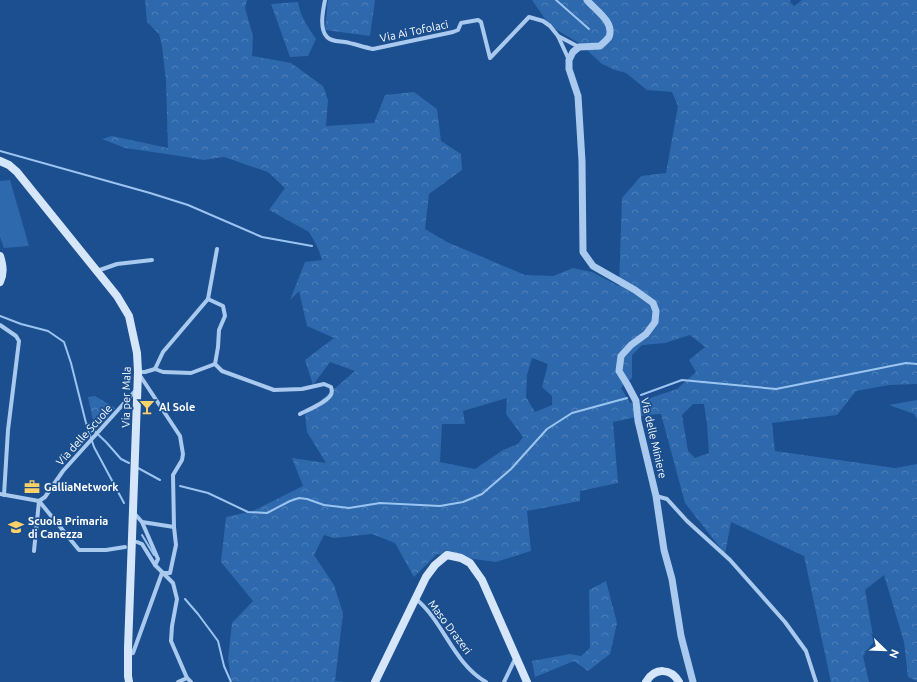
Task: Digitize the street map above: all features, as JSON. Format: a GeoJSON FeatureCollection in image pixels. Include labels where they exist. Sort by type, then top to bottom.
{"type":"FeatureCollection","features":[{"type":"Feature","properties":{"kind":"main road","name":"Via per Mala"},"geometry":{"type":"LineString","coordinates":[[0,161],[9,165],[17,172],[117,296],[129,316],[137,353],[138,372],[128,654],[129,682]]}},
{"type":"Feature","properties":{"kind":"main road"},"geometry":{"type":"LineString","coordinates":[[0,256],[3,266],[0,282]]}},
{"type":"Feature","properties":{"kind":"main road"},"geometry":{"type":"LineString","coordinates":[[375,682],[426,577],[435,565],[447,555],[461,558],[470,563],[482,580],[527,682]]}},
{"type":"Feature","properties":{"kind":"main road"},"geometry":{"type":"LineString","coordinates":[[646,682],[649,677],[658,672],[666,671],[673,674],[679,682]]}},
{"type":"Feature","properties":{"kind":"street","name":"Via Ai Tofolaci"},"geometry":{"type":"LineString","coordinates":[[325,0],[322,14],[324,31],[328,38],[337,42],[345,42],[360,47],[373,49],[453,32],[458,30],[461,23],[478,20],[481,22],[490,58],[529,17],[543,21],[550,26],[558,36],[579,47]]}},
{"type":"Feature","properties":{"kind":"street"},"geometry":{"type":"LineString","coordinates":[[569,60],[573,52],[579,47],[600,46],[608,38],[610,29],[606,20],[587,0]]}},
{"type":"Feature","properties":{"kind":"street"},"geometry":{"type":"LineString","coordinates":[[558,36],[569,60]]}},
{"type":"Feature","properties":{"kind":"street","name":"Via delle Miniere"},"geometry":{"type":"LineString","coordinates":[[569,60],[569,69],[578,96],[582,161],[584,252],[593,266],[635,290],[653,303],[656,311],[656,322],[646,334],[631,345],[621,356],[619,371],[636,401],[638,421],[656,496],[664,550],[672,579],[681,636],[693,682]]}},
{"type":"Feature","properties":{"kind":"street"},"geometry":{"type":"LineString","coordinates":[[155,369],[163,352],[208,299],[217,249]]}},
{"type":"Feature","properties":{"kind":"street"},"geometry":{"type":"LineString","coordinates":[[97,271],[117,264],[152,260]]}},
{"type":"Feature","properties":{"kind":"street"},"geometry":{"type":"LineString","coordinates":[[208,299],[223,306],[226,316],[219,330],[215,364]]}},
{"type":"Feature","properties":{"kind":"street"},"geometry":{"type":"LineString","coordinates":[[0,325],[16,336],[19,341],[2,495],[39,501],[79,550],[106,550],[125,547]]}},
{"type":"Feature","properties":{"kind":"street"},"geometry":{"type":"LineString","coordinates":[[138,372],[146,372],[155,369],[163,372],[191,373],[215,364]]}},
{"type":"Feature","properties":{"kind":"street"},"geometry":{"type":"LineString","coordinates":[[215,364],[222,370],[274,390],[302,388],[324,384],[331,387],[331,395],[327,399],[300,414]]}},
{"type":"Feature","properties":{"kind":"street"},"geometry":{"type":"LineString","coordinates":[[138,372],[151,394],[166,413],[180,436],[182,460],[173,475],[174,527],[176,545],[170,573],[162,573]]}},
{"type":"Feature","properties":{"kind":"street","name":"Via delle Scuole"},"geometry":{"type":"LineString","coordinates":[[39,501],[45,497],[63,471],[138,388]]}},
{"type":"Feature","properties":{"kind":"street"},"geometry":{"type":"LineString","coordinates":[[656,496],[667,499],[709,542],[730,560],[785,622],[806,651],[816,682]]}},
{"type":"Feature","properties":{"kind":"street"},"geometry":{"type":"LineString","coordinates":[[34,551],[39,501]]}},
{"type":"Feature","properties":{"kind":"street"},"geometry":{"type":"LineString","coordinates":[[133,511],[142,522],[158,559],[155,565]]}},
{"type":"Feature","properties":{"kind":"street"},"geometry":{"type":"LineString","coordinates":[[142,522],[174,527]]}},
{"type":"Feature","properties":{"kind":"street"},"geometry":{"type":"LineString","coordinates":[[137,542],[142,544],[155,565],[173,583],[177,599],[172,626],[171,642],[186,678],[191,682]]}},
{"type":"Feature","properties":{"kind":"street"},"geometry":{"type":"LineString","coordinates":[[128,654],[132,653],[138,641],[162,573]]}},
{"type":"Feature","properties":{"kind":"street","name":"Maso Drazeri"},"geometry":{"type":"LineString","coordinates":[[416,599],[425,607],[457,655],[486,682]]}},
{"type":"Feature","properties":{"kind":"street"},"geometry":{"type":"LineString","coordinates":[[504,682],[516,657]]}},
{"type":"Feature","properties":{"kind":"street"},"geometry":{"type":"LineString","coordinates":[[178,682],[186,678]]}},
{"type":"Feature","properties":{"kind":"green space"},"geometry":{"type":"Polygon","coordinates":[[[145,0],[247,0],[245,8],[253,36],[252,56],[291,63],[323,86],[328,100],[326,126],[374,123],[385,95],[414,92],[437,109],[441,141],[461,154],[462,170],[429,194],[425,229],[447,242],[525,275],[553,276],[573,268],[592,272],[619,286],[622,198],[641,176],[666,173],[678,106],[672,92],[647,90],[626,73],[602,64],[579,43],[550,26],[532,0],[791,0],[790,2],[794,6],[802,0],[917,0],[917,384],[889,385],[856,391],[837,415],[772,423],[775,451],[895,468],[917,464],[917,681],[908,677],[904,642],[884,575],[865,590],[874,641],[863,656],[869,682],[831,682],[804,556],[731,522],[725,554],[685,503],[661,414],[646,415],[613,422],[618,483],[580,491],[580,501],[527,511],[531,551],[496,562],[437,554],[414,577],[395,543],[372,534],[334,538],[324,535],[314,555],[334,585],[343,613],[335,681],[345,682],[234,682],[231,680],[228,659],[232,623],[253,601],[221,562],[226,517],[253,511],[303,486],[292,458],[326,463],[307,432],[305,414],[355,371],[330,362],[313,385],[305,360],[334,338],[307,326],[299,291],[290,300],[305,262],[322,260],[318,248],[309,232],[269,210],[285,188],[268,172],[224,157],[204,160],[125,148],[102,139],[112,136],[168,148],[166,81],[162,46],[159,34],[147,22],[145,0]],[[690,335],[665,343],[642,345],[632,355],[632,378],[621,388],[630,403],[677,389],[696,372],[689,360],[705,347],[690,335]],[[532,358],[527,375],[526,397],[535,412],[552,405],[552,396],[542,387],[548,364],[532,358]],[[507,398],[463,411],[465,424],[442,424],[440,462],[475,469],[503,450],[518,444],[523,437],[506,414],[507,398]],[[693,404],[682,415],[688,451],[695,458],[709,453],[704,404],[693,404]]]}},
{"type":"Feature","properties":{"kind":"green space"},"geometry":{"type":"Polygon","coordinates":[[[328,0],[375,0],[370,36],[325,30],[328,0]]]}},
{"type":"Feature","properties":{"kind":"green space"},"geometry":{"type":"Polygon","coordinates":[[[298,2],[302,17],[316,39],[308,56],[290,57],[271,4],[298,2]]]}},
{"type":"Feature","properties":{"kind":"green space"},"geometry":{"type":"Polygon","coordinates":[[[10,180],[29,246],[4,248],[0,237],[0,181],[10,180]]]}},
{"type":"Feature","properties":{"kind":"green space"},"geometry":{"type":"Polygon","coordinates":[[[95,396],[115,408],[101,425],[93,421],[88,397],[95,396]]]}},
{"type":"Feature","properties":{"kind":"green space"},"geometry":{"type":"Polygon","coordinates":[[[917,400],[917,419],[914,414],[889,405],[917,400]]]}},
{"type":"Feature","properties":{"kind":"green space"},"geometry":{"type":"Polygon","coordinates":[[[606,581],[617,623],[610,654],[588,671],[574,661],[535,677],[532,661],[570,654],[581,656],[590,648],[589,590],[606,581]]]}},
{"type":"Feature","properties":{"kind":"waterway"},"geometry":{"type":"LineString","coordinates":[[556,0],[589,29]]}},
{"type":"Feature","properties":{"kind":"waterway"},"geometry":{"type":"LineString","coordinates":[[0,151],[188,205],[262,237],[312,246]]}},
{"type":"Feature","properties":{"kind":"waterway"},"geometry":{"type":"LineString","coordinates":[[0,316],[21,324],[48,331],[64,342],[94,447],[124,503]]}},
{"type":"Feature","properties":{"kind":"waterway"},"geometry":{"type":"LineString","coordinates":[[641,395],[682,380],[776,389],[906,363],[917,364]]}},
{"type":"Feature","properties":{"kind":"waterway"},"geometry":{"type":"LineString","coordinates":[[180,486],[208,493],[248,512],[267,513],[299,498],[324,505],[349,508],[380,503],[440,506],[463,502],[482,494],[511,469],[547,429],[572,413],[627,398]]}},
{"type":"Feature","properties":{"kind":"waterway"},"geometry":{"type":"LineString","coordinates":[[87,424],[121,459],[129,463]]}},
{"type":"Feature","properties":{"kind":"waterway"},"geometry":{"type":"LineString","coordinates":[[138,468],[160,480]]}},
{"type":"Feature","properties":{"kind":"waterway"},"geometry":{"type":"LineString","coordinates":[[142,535],[154,555]]}},
{"type":"Feature","properties":{"kind":"waterway"},"geometry":{"type":"LineString","coordinates":[[185,599],[218,641],[224,666],[231,682]]}},
{"type":"Feature","properties":{"kind":"place","name":"Al Sole"},"geometry":{"type":"Point","coordinates":[147,407]}},
{"type":"Feature","properties":{"kind":"place","name":"GalliaNetwork"},"geometry":{"type":"Point","coordinates":[32,487]}},
{"type":"Feature","properties":{"kind":"place","name":"Scuola Primaria di Canezza"},"geometry":{"type":"Point","coordinates":[16,527]}}]}
